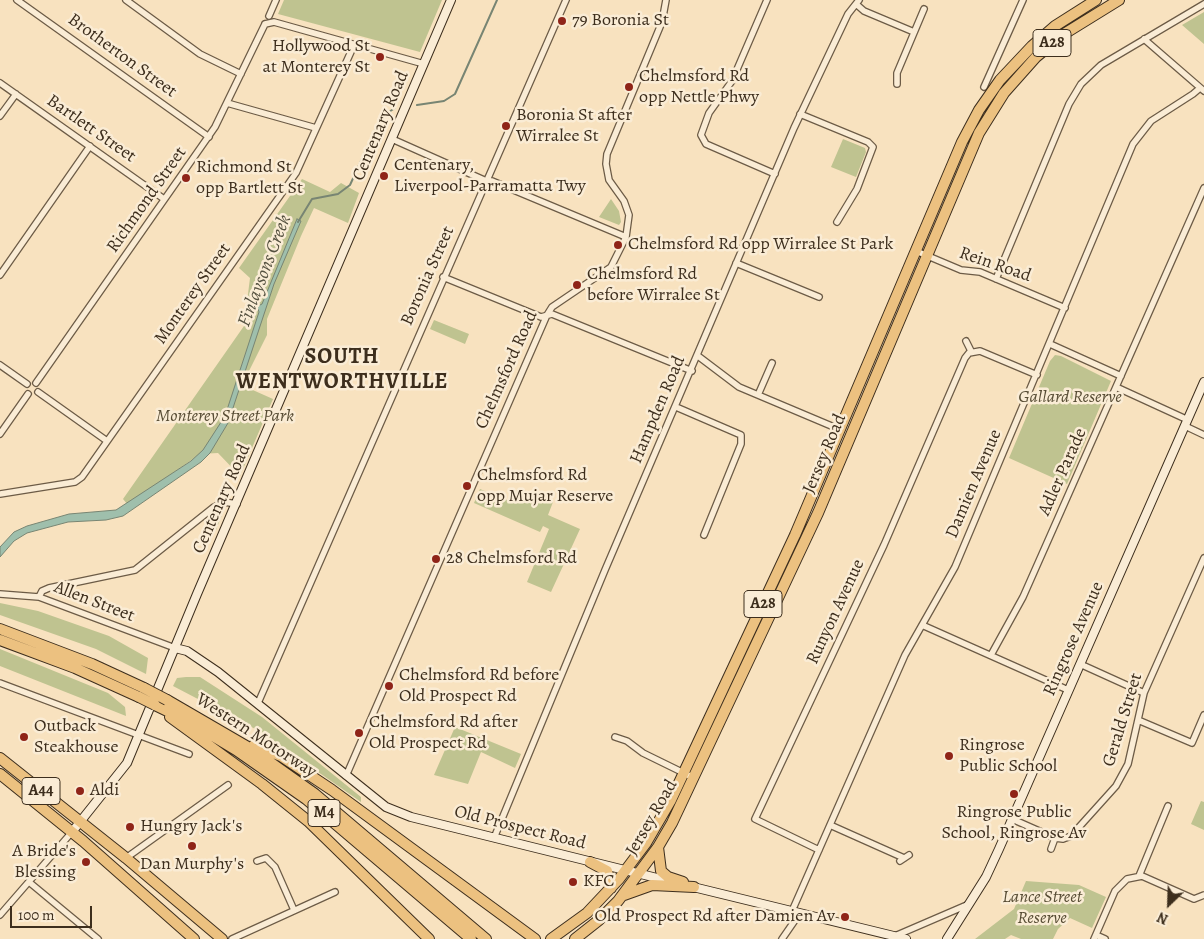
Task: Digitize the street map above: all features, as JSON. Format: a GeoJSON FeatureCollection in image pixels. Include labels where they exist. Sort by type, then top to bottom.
{"type":"FeatureCollection","features":[{"type":"Feature","properties":{"kind":"highway","name":"Jersey Road"},"geometry":{"type":"LineString","coordinates":[[551,939],[587,914],[626,870],[656,828],[684,773],[795,535],[962,142],[991,92],[1032,46],[1055,26],[1096,0]]}},
{"type":"Feature","properties":{"kind":"highway","name":"Jersey Road"},"geometry":{"type":"LineString","coordinates":[[574,939],[599,920],[622,896],[639,874],[658,847],[694,778],[808,534],[976,139],[1004,93],[1024,69],[1049,46],[1119,0]]}},
{"type":"Feature","properties":{"kind":"highway","name":"Western Motorway"},"geometry":{"type":"LineString","coordinates":[[0,629],[85,661],[236,750],[306,799],[471,939]]}},
{"type":"Feature","properties":{"kind":"highway","name":"Western Motorway"},"geometry":{"type":"LineString","coordinates":[[0,640],[141,693]]}},
{"type":"Feature","properties":{"kind":"highway","name":"Western Motorway"},"geometry":{"type":"LineString","coordinates":[[162,706],[230,735],[315,794],[486,939]]}},
{"type":"Feature","properties":{"kind":"highway"},"geometry":{"type":"LineString","coordinates":[[162,706],[295,810],[428,939]]}},
{"type":"Feature","properties":{"kind":"highway"},"geometry":{"type":"LineString","coordinates":[[230,735],[281,756],[294,764],[376,821],[535,939]]}},
{"type":"Feature","properties":{"kind":"highway","name":"A44"},"geometry":{"type":"LineString","coordinates":[[0,758],[126,858],[222,939]]}},
{"type":"Feature","properties":{"kind":"highway","name":"A44"},"geometry":{"type":"LineString","coordinates":[[0,774],[72,832],[194,939]]}},
{"type":"Feature","properties":{"kind":"highway"},"geometry":{"type":"LineString","coordinates":[[658,847],[661,871],[694,887]]}},
{"type":"Feature","properties":{"kind":"highway"},"geometry":{"type":"LineString","coordinates":[[590,862],[607,872],[611,888]]}},
{"type":"Feature","properties":{"kind":"highway"},"geometry":{"type":"LineString","coordinates":[[622,896],[652,885],[694,887]]}},
{"type":"Feature","properties":{"kind":"highway"},"geometry":{"type":"LineString","coordinates":[[587,939],[599,920]]}},
{"type":"Feature","properties":{"kind":"main road","name":"Centenary Road"},"geometry":{"type":"LineString","coordinates":[[72,832],[127,763],[451,0]]}},
{"type":"Feature","properties":{"kind":"main road","name":"Ringrose Avenue"},"geometry":{"type":"LineString","coordinates":[[947,939],[986,877],[1204,382]]}},
{"type":"Feature","properties":{"kind":"main road","name":"Old Prospect Road"},"geometry":{"type":"LineString","coordinates":[[175,648],[187,651],[258,703],[379,804],[392,810],[494,838],[906,939]]}},
{"type":"Feature","properties":{"kind":"street","name":"Brotherton Street"},"geometry":{"type":"LineString","coordinates":[[17,0],[209,137]]}},
{"type":"Feature","properties":{"kind":"street"},"geometry":{"type":"LineString","coordinates":[[126,0],[200,54],[240,74]]}},
{"type":"Feature","properties":{"kind":"street","name":"Richmond Street"},"geometry":{"type":"LineString","coordinates":[[36,383],[209,137],[268,20],[276,0]]}},
{"type":"Feature","properties":{"kind":"street","name":"Boronia Street"},"geometry":{"type":"LineString","coordinates":[[258,703],[566,0]]}},
{"type":"Feature","properties":{"kind":"street","name":"Chelmsford Road"},"geometry":{"type":"LineString","coordinates":[[346,776],[546,315],[557,304],[610,268],[626,237],[629,227],[628,212],[609,180],[606,154],[662,22],[666,0]]}},
{"type":"Feature","properties":{"kind":"street"},"geometry":{"type":"LineString","coordinates":[[767,0],[732,81],[709,113],[701,136],[706,144],[775,174]]}},
{"type":"Feature","properties":{"kind":"street"},"geometry":{"type":"LineString","coordinates":[[984,87],[1023,0]]}},
{"type":"Feature","properties":{"kind":"street"},"geometry":{"type":"LineString","coordinates":[[857,2],[862,10],[914,32]]}},
{"type":"Feature","properties":{"kind":"street","name":"Hampden Road"},"geometry":{"type":"LineString","coordinates":[[494,838],[800,114],[848,14],[857,2]]}},
{"type":"Feature","properties":{"kind":"street"},"geometry":{"type":"LineString","coordinates":[[996,279],[1074,94],[1098,67],[1204,4]]}},
{"type":"Feature","properties":{"kind":"street"},"geometry":{"type":"LineString","coordinates":[[897,84],[897,73],[924,9]]}},
{"type":"Feature","properties":{"kind":"street"},"geometry":{"type":"LineString","coordinates":[[268,20],[424,64]]}},
{"type":"Feature","properties":{"kind":"street"},"geometry":{"type":"LineString","coordinates":[[1144,39],[1202,89]]}},
{"type":"Feature","properties":{"kind":"street","name":"Monterey Street"},"geometry":{"type":"LineString","coordinates":[[0,494],[77,481],[108,441],[293,177],[354,45]]}},
{"type":"Feature","properties":{"kind":"street","name":"Bartlett Street"},"geometry":{"type":"LineString","coordinates":[[0,83],[164,199]]}},
{"type":"Feature","properties":{"kind":"street","name":"Damien Avenue"},"geometry":{"type":"LineString","coordinates":[[782,939],[796,912],[819,850],[903,658],[955,567],[1136,139],[1154,118],[1202,89]]}},
{"type":"Feature","properties":{"kind":"street"},"geometry":{"type":"LineString","coordinates":[[0,116],[16,94]]}},
{"type":"Feature","properties":{"kind":"street"},"geometry":{"type":"LineString","coordinates":[[227,103],[316,128]]}},
{"type":"Feature","properties":{"kind":"street"},"geometry":{"type":"LineString","coordinates":[[800,114],[868,142],[872,146],[873,152],[857,189],[837,222]]}},
{"type":"Feature","properties":{"kind":"street"},"geometry":{"type":"LineString","coordinates":[[392,139],[626,237]]}},
{"type":"Feature","properties":{"kind":"street"},"geometry":{"type":"LineString","coordinates":[[872,146],[880,144]]}},
{"type":"Feature","properties":{"kind":"street"},"geometry":{"type":"LineString","coordinates":[[0,275],[90,146]]}},
{"type":"Feature","properties":{"kind":"street","name":"Adler Parade"},"geometry":{"type":"LineString","coordinates":[[991,656],[1024,597],[1204,188]]}},
{"type":"Feature","properties":{"kind":"street","name":"Rein Road"},"geometry":{"type":"LineString","coordinates":[[916,251],[961,270],[976,271],[1065,308]]}},
{"type":"Feature","properties":{"kind":"street"},"geometry":{"type":"LineString","coordinates":[[736,263],[818,297]]}},
{"type":"Feature","properties":{"kind":"street"},"geometry":{"type":"LineString","coordinates":[[444,277],[541,317],[552,314],[692,371]]}},
{"type":"Feature","properties":{"kind":"street"},"geometry":{"type":"LineString","coordinates":[[966,341],[971,352],[983,351],[1037,375]]}},
{"type":"Feature","properties":{"kind":"street"},"geometry":{"type":"LineString","coordinates":[[1050,344],[1121,376]]}},
{"type":"Feature","properties":{"kind":"street","name":"Runyon Avenue"},"geometry":{"type":"LineString","coordinates":[[819,850],[754,820],[884,545],[965,358],[971,352]]}},
{"type":"Feature","properties":{"kind":"street"},"geometry":{"type":"LineString","coordinates":[[698,356],[727,380],[841,430]]}},
{"type":"Feature","properties":{"kind":"street"},"geometry":{"type":"LineString","coordinates":[[758,395],[772,362]]}},
{"type":"Feature","properties":{"kind":"street"},"geometry":{"type":"LineString","coordinates":[[0,365],[27,384]]}},
{"type":"Feature","properties":{"kind":"street"},"geometry":{"type":"LineString","coordinates":[[27,384],[30,382],[36,383],[39,388],[38,392]]}},
{"type":"Feature","properties":{"kind":"street"},"geometry":{"type":"LineString","coordinates":[[27,384],[25,388],[28,394]]}},
{"type":"Feature","properties":{"kind":"street"},"geometry":{"type":"LineString","coordinates":[[1116,387],[1186,423],[1204,435]]}},
{"type":"Feature","properties":{"kind":"street"},"geometry":{"type":"LineString","coordinates":[[38,392],[108,441]]}},
{"type":"Feature","properties":{"kind":"street"},"geometry":{"type":"LineString","coordinates":[[28,394],[32,395],[38,392]]}},
{"type":"Feature","properties":{"kind":"street"},"geometry":{"type":"LineString","coordinates":[[0,434],[28,394]]}},
{"type":"Feature","properties":{"kind":"street"},"geometry":{"type":"LineString","coordinates":[[676,407],[741,435],[741,444],[704,535]]}},
{"type":"Feature","properties":{"kind":"street"},"geometry":{"type":"LineString","coordinates":[[39,597],[42,591],[49,588],[135,570],[214,507],[224,502],[237,504]]}},
{"type":"Feature","properties":{"kind":"street","name":"Gerald Street"},"geometry":{"type":"LineString","coordinates":[[1055,838],[1063,839],[1071,836],[1122,777],[1128,764],[1144,693],[1204,558]]}},
{"type":"Feature","properties":{"kind":"street","name":"Allen Street"},"geometry":{"type":"LineString","coordinates":[[0,594],[39,597],[175,648]]}},
{"type":"Feature","properties":{"kind":"street"},"geometry":{"type":"LineString","coordinates":[[922,625],[1068,690]]}},
{"type":"Feature","properties":{"kind":"street"},"geometry":{"type":"LineString","coordinates":[[1080,664],[1144,693]]}},
{"type":"Feature","properties":{"kind":"street"},"geometry":{"type":"LineString","coordinates":[[0,683],[189,754]]}},
{"type":"Feature","properties":{"kind":"street"},"geometry":{"type":"LineString","coordinates":[[1138,720],[1192,743],[1204,715]]}},
{"type":"Feature","properties":{"kind":"street"},"geometry":{"type":"LineString","coordinates":[[616,738],[627,741],[643,753],[694,778]]}},
{"type":"Feature","properties":{"kind":"street"},"geometry":{"type":"LineString","coordinates":[[126,858],[228,786]]}},
{"type":"Feature","properties":{"kind":"street"},"geometry":{"type":"LineString","coordinates":[[1139,876],[1168,806]]}},
{"type":"Feature","properties":{"kind":"street"},"geometry":{"type":"LineString","coordinates":[[1012,819],[1055,838],[1051,849]]}},
{"type":"Feature","properties":{"kind":"street"},"geometry":{"type":"LineString","coordinates":[[830,825],[904,858]]}},
{"type":"Feature","properties":{"kind":"street"},"geometry":{"type":"LineString","coordinates":[[0,916],[72,832]]}},
{"type":"Feature","properties":{"kind":"street"},"geometry":{"type":"LineString","coordinates":[[257,861],[266,858],[274,867],[294,910]]}},
{"type":"Feature","properties":{"kind":"street"},"geometry":{"type":"LineString","coordinates":[[1105,939],[1095,937],[1117,888],[1127,879],[1139,876],[1191,898],[1203,897]]}},
{"type":"Feature","properties":{"kind":"street"},"geometry":{"type":"LineString","coordinates":[[29,882],[98,939]]}},
{"type":"Feature","properties":{"kind":"street"},"geometry":{"type":"LineString","coordinates":[[232,939],[335,892]]}},
{"type":"Feature","properties":{"kind":"street"},"geometry":{"type":"LineString","coordinates":[[895,936],[967,906]]}},
{"type":"Feature","properties":{"kind":"green space"},"geometry":{"type":"Polygon","coordinates":[[[284,0],[442,0],[420,52],[278,14],[284,0]]]}},
{"type":"Feature","properties":{"kind":"green space"},"geometry":{"type":"Polygon","coordinates":[[[1204,12],[1204,44],[1182,25],[1204,12]]]}},
{"type":"Feature","properties":{"kind":"green space"},"geometry":{"type":"Polygon","coordinates":[[[843,139],[865,148],[866,152],[856,177],[831,167],[843,139]]]}},
{"type":"Feature","properties":{"kind":"green space","name":"Monterey Street Park"},"geometry":{"type":"Polygon","coordinates":[[[302,179],[330,192],[341,183],[359,193],[348,223],[314,208],[301,236],[267,319],[267,335],[248,373],[246,387],[273,399],[240,476],[218,453],[200,454],[128,505],[123,499],[244,326],[250,278],[239,268],[302,179]]]}},
{"type":"Feature","properties":{"kind":"green space"},"geometry":{"type":"Polygon","coordinates":[[[611,199],[619,211],[621,222],[619,225],[599,217],[611,199]]]}},
{"type":"Feature","properties":{"kind":"green space"},"geometry":{"type":"Polygon","coordinates":[[[434,320],[469,334],[465,344],[430,329],[434,320]]]}},
{"type":"Feature","properties":{"kind":"green space","name":"Gallard Reserve"},"geometry":{"type":"Polygon","coordinates":[[[1055,355],[1061,356],[1111,381],[1067,484],[1009,458],[1050,361],[1055,355]]]}},
{"type":"Feature","properties":{"kind":"green space"},"geometry":{"type":"Polygon","coordinates":[[[518,488],[553,502],[548,515],[580,529],[551,592],[527,582],[549,529],[543,526],[540,532],[474,503],[480,489],[512,502],[518,488]]]}},
{"type":"Feature","properties":{"kind":"green space"},"geometry":{"type":"Polygon","coordinates":[[[224,510],[216,530],[205,525],[224,510]]]}},
{"type":"Feature","properties":{"kind":"green space"},"geometry":{"type":"Polygon","coordinates":[[[0,603],[38,611],[109,636],[148,658],[146,674],[96,649],[0,615],[0,603]]]}},
{"type":"Feature","properties":{"kind":"green space"},"geometry":{"type":"Polygon","coordinates":[[[0,649],[108,693],[125,707],[126,716],[0,666],[0,649]]]}},
{"type":"Feature","properties":{"kind":"green space"},"geometry":{"type":"Polygon","coordinates":[[[200,677],[262,717],[361,797],[361,802],[261,732],[173,686],[177,678],[200,677]]]}},
{"type":"Feature","properties":{"kind":"green space"},"geometry":{"type":"Polygon","coordinates":[[[455,727],[521,754],[515,768],[481,752],[468,784],[434,775],[455,727]]]}},
{"type":"Feature","properties":{"kind":"green space"},"geometry":{"type":"Polygon","coordinates":[[[1201,801],[1204,802],[1204,830],[1191,824],[1201,801]]]}},
{"type":"Feature","properties":{"kind":"green space","name":"Lance Street Reserve"},"geometry":{"type":"Polygon","coordinates":[[[1026,881],[1079,885],[1106,897],[1092,928],[1070,918],[1058,929],[1053,939],[1021,939],[1011,935],[1005,939],[975,939],[1014,909],[1026,881]]]}},
{"type":"Feature","properties":{"kind":"shaded area"},"geometry":{"type":"Polygon","coordinates":[[[297,219],[301,221],[274,284],[228,423],[210,453],[201,462],[123,516],[106,520],[68,522],[27,533],[14,541],[0,557],[0,547],[14,532],[27,526],[69,514],[116,510],[191,461],[203,450],[225,416],[259,312],[258,309],[250,306],[251,303],[258,306],[262,304],[297,219]]]}},
{"type":"Feature","properties":{"kind":"waterway","name":"Finlaysons Creek"},"geometry":{"type":"LineString","coordinates":[[417,105],[444,101],[455,94],[497,0]]}},
{"type":"Feature","properties":{"kind":"waterway","name":"Finlaysons Creek"},"geometry":{"type":"LineString","coordinates":[[298,222],[312,199],[338,194],[350,185],[381,117],[395,108]]}},
{"type":"Feature","properties":{"kind":"place","name":"79 Boronia St"},"geometry":{"type":"Point","coordinates":[562,21]}},
{"type":"Feature","properties":{"kind":"place","name":"Hollywood St at Monterey St"},"geometry":{"type":"Point","coordinates":[380,57]}},
{"type":"Feature","properties":{"kind":"place","name":"Chelmsford Rd opp Nettle Phwy"},"geometry":{"type":"Point","coordinates":[629,87]}},
{"type":"Feature","properties":{"kind":"place","name":"Boronia St after Wirralee St"},"geometry":{"type":"Point","coordinates":[506,126]}},
{"type":"Feature","properties":{"kind":"place","name":"Centenary, Liverpool-Parramatta Twy"},"geometry":{"type":"Point","coordinates":[384,176]}},
{"type":"Feature","properties":{"kind":"place","name":"Richmond St opp Bartlett St"},"geometry":{"type":"Point","coordinates":[186,178]}},
{"type":"Feature","properties":{"kind":"place","name":"Chelmsford Rd opp Wirralee St Park"},"geometry":{"type":"Point","coordinates":[618,245]}},
{"type":"Feature","properties":{"kind":"place","name":"Chelmsford Rd before Wirralee St"},"geometry":{"type":"Point","coordinates":[577,285]}},
{"type":"Feature","properties":{"kind":"place","name":"Chelmsford Rd opp Mujar Reserve"},"geometry":{"type":"Point","coordinates":[467,486]}},
{"type":"Feature","properties":{"kind":"place","name":"28 Chelmsford Rd"},"geometry":{"type":"Point","coordinates":[436,559]}},
{"type":"Feature","properties":{"kind":"place","name":"Chelmsford Rd before Old Prospect Rd"},"geometry":{"type":"Point","coordinates":[389,686]}},
{"type":"Feature","properties":{"kind":"place","name":"Chelmsford Rd after Old Prospect Rd"},"geometry":{"type":"Point","coordinates":[359,733]}},
{"type":"Feature","properties":{"kind":"place","name":"Outback Steakhouse"},"geometry":{"type":"Point","coordinates":[24,737]}},
{"type":"Feature","properties":{"kind":"place","name":"Ringrose Public School"},"geometry":{"type":"Point","coordinates":[949,756]}},
{"type":"Feature","properties":{"kind":"place","name":"Aldi"},"geometry":{"type":"Point","coordinates":[80,791]}},
{"type":"Feature","properties":{"kind":"place","name":"Ringrose Public School, Ringrose Av"},"geometry":{"type":"Point","coordinates":[1014,794]}},
{"type":"Feature","properties":{"kind":"place","name":"Hungry Jack's"},"geometry":{"type":"Point","coordinates":[130,827]}},
{"type":"Feature","properties":{"kind":"place","name":"Dan Murphy's"},"geometry":{"type":"Point","coordinates":[192,846]}},
{"type":"Feature","properties":{"kind":"place","name":"A Bride's Blessing"},"geometry":{"type":"Point","coordinates":[86,862]}},
{"type":"Feature","properties":{"kind":"place","name":"KFC"},"geometry":{"type":"Point","coordinates":[573,882]}},
{"type":"Feature","properties":{"kind":"place","name":"Old Prospect Rd after Damien Av"},"geometry":{"type":"Point","coordinates":[845,917]}},
{"type":"Feature","properties":{"kind":"district","name":"SOUTH WENTWORTHVILLE"},"geometry":{"type":"Point","coordinates":[342,370]}}]}
